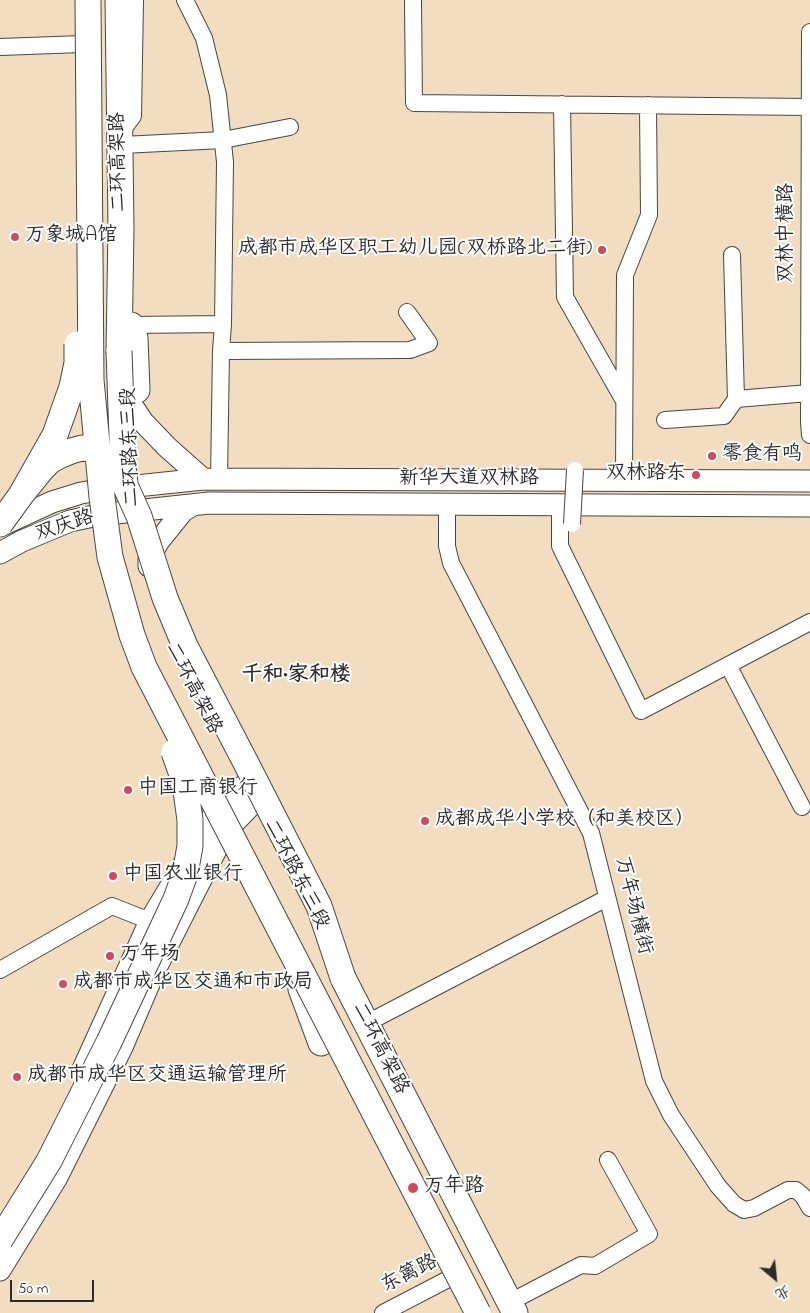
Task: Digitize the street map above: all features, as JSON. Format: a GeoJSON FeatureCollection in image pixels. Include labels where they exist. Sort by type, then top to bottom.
{"type":"FeatureCollection","features":[{"type":"Feature","properties":{"kind":"highway","name":"二环高架路"},"geometry":{"type":"LineString","coordinates":[[118,0],[121,228],[119,361],[123,467],[129,523],[139,563],[152,605],[174,656],[516,1309]]}},
{"type":"Feature","properties":{"kind":"highway","name":"二环高架路"},"geometry":{"type":"LineString","coordinates":[[87,13],[91,380],[102,497],[110,557],[132,635],[144,667],[477,1313]]}},
{"type":"Feature","properties":{"kind":"highway"},"geometry":{"type":"LineString","coordinates":[[0,525],[21,494],[55,435],[72,387],[77,363],[78,147],[87,13]]}},
{"type":"Feature","properties":{"kind":"highway"},"geometry":{"type":"LineString","coordinates":[[130,325],[135,338],[133,396],[140,496],[146,536]]}},
{"type":"Feature","properties":{"kind":"highway"},"geometry":{"type":"LineString","coordinates":[[21,494],[50,461],[82,448],[91,449],[113,463],[119,472],[132,498],[165,598],[185,646],[318,906],[343,978]]}},
{"type":"Feature","properties":{"kind":"highway"},"geometry":{"type":"LineString","coordinates":[[0,1240],[49,1161],[110,1042],[176,899],[185,874],[190,846],[190,820],[185,783],[158,714],[144,667]]}},
{"type":"Feature","properties":{"kind":"highway"},"geometry":{"type":"LineString","coordinates":[[289,954],[321,1043],[462,1313]]}},
{"type":"Feature","properties":{"kind":"main road"},"geometry":{"type":"LineString","coordinates":[[124,0],[122,138],[130,325]]}},
{"type":"Feature","properties":{"kind":"main road","name":"二环路东三段"},"geometry":{"type":"LineString","coordinates":[[87,13],[98,353],[97,398],[100,446],[98,515],[103,549],[134,656],[477,1313]]}},
{"type":"Feature","properties":{"kind":"main road"},"geometry":{"type":"LineString","coordinates":[[0,515],[25,491],[44,468],[74,412],[98,353]]}},
{"type":"Feature","properties":{"kind":"main road"},"geometry":{"type":"LineString","coordinates":[[133,396],[143,422],[166,447],[211,479]]}},
{"type":"Feature","properties":{"kind":"main road","name":"二环路东三段"},"geometry":{"type":"LineString","coordinates":[[133,396],[129,487],[133,511],[148,581],[175,647],[252,792],[516,1309]]}},
{"type":"Feature","properties":{"kind":"main road","name":"新华大道双林路"},"geometry":{"type":"LineString","coordinates":[[129,487],[211,479],[810,481]]}},
{"type":"Feature","properties":{"kind":"main road","name":"双庆路"},"geometry":{"type":"LineString","coordinates":[[0,525],[52,502],[82,493],[129,487]]}},
{"type":"Feature","properties":{"kind":"main road","name":"新华大道双林路"},"geometry":{"type":"LineString","coordinates":[[133,511],[209,503],[810,506]]}},
{"type":"Feature","properties":{"kind":"main road"},"geometry":{"type":"LineString","coordinates":[[148,581],[149,559],[158,542],[183,511],[193,504]]}},
{"type":"Feature","properties":{"kind":"main road","name":"双庆路"},"geometry":{"type":"LineString","coordinates":[[0,553],[22,541],[70,521],[98,515],[133,511]]}},
{"type":"Feature","properties":{"kind":"main road"},"geometry":{"type":"LineString","coordinates":[[0,1219],[35,1164],[72,1092],[150,921],[215,813],[252,792]]}},
{"type":"Feature","properties":{"kind":"main road"},"geometry":{"type":"LineString","coordinates":[[0,1270],[56,1180],[123,1045],[155,970],[225,832],[252,792]]}},
{"type":"Feature","properties":{"kind":"street"},"geometry":{"type":"LineString","coordinates":[[135,0],[133,116],[122,138],[223,140],[290,127]]}},
{"type":"Feature","properties":{"kind":"street"},"geometry":{"type":"LineString","coordinates":[[186,0],[204,38],[218,95],[225,162],[223,324],[211,479]]}},
{"type":"Feature","properties":{"kind":"street"},"geometry":{"type":"LineString","coordinates":[[413,0],[414,103],[810,107]]}},
{"type":"Feature","properties":{"kind":"street"},"geometry":{"type":"LineString","coordinates":[[0,47],[87,13],[82,67],[92,124]]}},
{"type":"Feature","properties":{"kind":"street","name":"双林中横路"},"geometry":{"type":"LineString","coordinates":[[810,32],[810,435]]}},
{"type":"Feature","properties":{"kind":"street"},"geometry":{"type":"LineString","coordinates":[[562,104],[565,297],[624,401]]}},
{"type":"Feature","properties":{"kind":"street"},"geometry":{"type":"LineString","coordinates":[[624,480],[626,275],[649,215],[648,105]]}},
{"type":"Feature","properties":{"kind":"street"},"geometry":{"type":"LineString","coordinates":[[665,420],[724,416],[736,399],[732,255]]}},
{"type":"Feature","properties":{"kind":"street"},"geometry":{"type":"LineString","coordinates":[[221,351],[410,350],[430,343],[407,312]]}},
{"type":"Feature","properties":{"kind":"street"},"geometry":{"type":"LineString","coordinates":[[130,325],[223,324]]}},
{"type":"Feature","properties":{"kind":"street"},"geometry":{"type":"LineString","coordinates":[[736,399],[809,382]]}},
{"type":"Feature","properties":{"kind":"street"},"geometry":{"type":"LineString","coordinates":[[572,524],[575,470]]}},
{"type":"Feature","properties":{"kind":"street","name":"万年场横街"},"geometry":{"type":"LineString","coordinates":[[447,504],[447,546],[451,563],[591,834],[654,1081],[671,1115],[718,1186],[734,1204],[744,1210],[754,1208],[788,1190],[796,1190],[803,1196],[810,1208]]}},
{"type":"Feature","properties":{"kind":"street"},"geometry":{"type":"LineString","coordinates":[[560,505],[560,546],[641,711],[810,622]]}},
{"type":"Feature","properties":{"kind":"street"},"geometry":{"type":"LineString","coordinates":[[728,665],[802,807]]}},
{"type":"Feature","properties":{"kind":"street"},"geometry":{"type":"LineString","coordinates":[[370,1022],[608,898]]}},
{"type":"Feature","properties":{"kind":"street"},"geometry":{"type":"LineString","coordinates":[[0,970],[112,906],[150,921]]}},
{"type":"Feature","properties":{"kind":"street"},"geometry":{"type":"LineString","coordinates":[[516,1309],[581,1265],[595,1266],[649,1234],[608,1160]]}},
{"type":"Feature","properties":{"kind":"street","name":"东篱路"},"geometry":{"type":"LineString","coordinates":[[383,1313],[456,1275]]}},
{"type":"Feature","properties":{"kind":"place","name":"万象城A馆"},"geometry":{"type":"Point","coordinates":[15,237]}},
{"type":"Feature","properties":{"kind":"place","name":"成都市成华区职工幼儿园(双桥路北二街)"},"geometry":{"type":"Point","coordinates":[602,250]}},
{"type":"Feature","properties":{"kind":"place","name":"零食有鸣"},"geometry":{"type":"Point","coordinates":[712,456]}},
{"type":"Feature","properties":{"kind":"place","name":"双林路东"},"geometry":{"type":"Point","coordinates":[696,475]}},
{"type":"Feature","properties":{"kind":"place","name":"中国工商银行"},"geometry":{"type":"Point","coordinates":[128,790]}},
{"type":"Feature","properties":{"kind":"place","name":"成都成华小学校（和美校区）"},"geometry":{"type":"Point","coordinates":[425,821]}},
{"type":"Feature","properties":{"kind":"place","name":"中国农业银行"},"geometry":{"type":"Point","coordinates":[113,876]}},
{"type":"Feature","properties":{"kind":"place","name":"万年场"},"geometry":{"type":"Point","coordinates":[110,956]}},
{"type":"Feature","properties":{"kind":"place","name":"成都市成华区交通和市政局"},"geometry":{"type":"Point","coordinates":[63,984]}},
{"type":"Feature","properties":{"kind":"place","name":"成都市成华区交通运输管理所"},"geometry":{"type":"Point","coordinates":[17,1077]}},
{"type":"Feature","properties":{"kind":"place","name":"万年路"},"geometry":{"type":"Point","coordinates":[413,1188]}},
{"type":"Feature","properties":{"kind":"district","name":"千和·家和楼"},"geometry":{"type":"Point","coordinates":[296,677]}}]}
